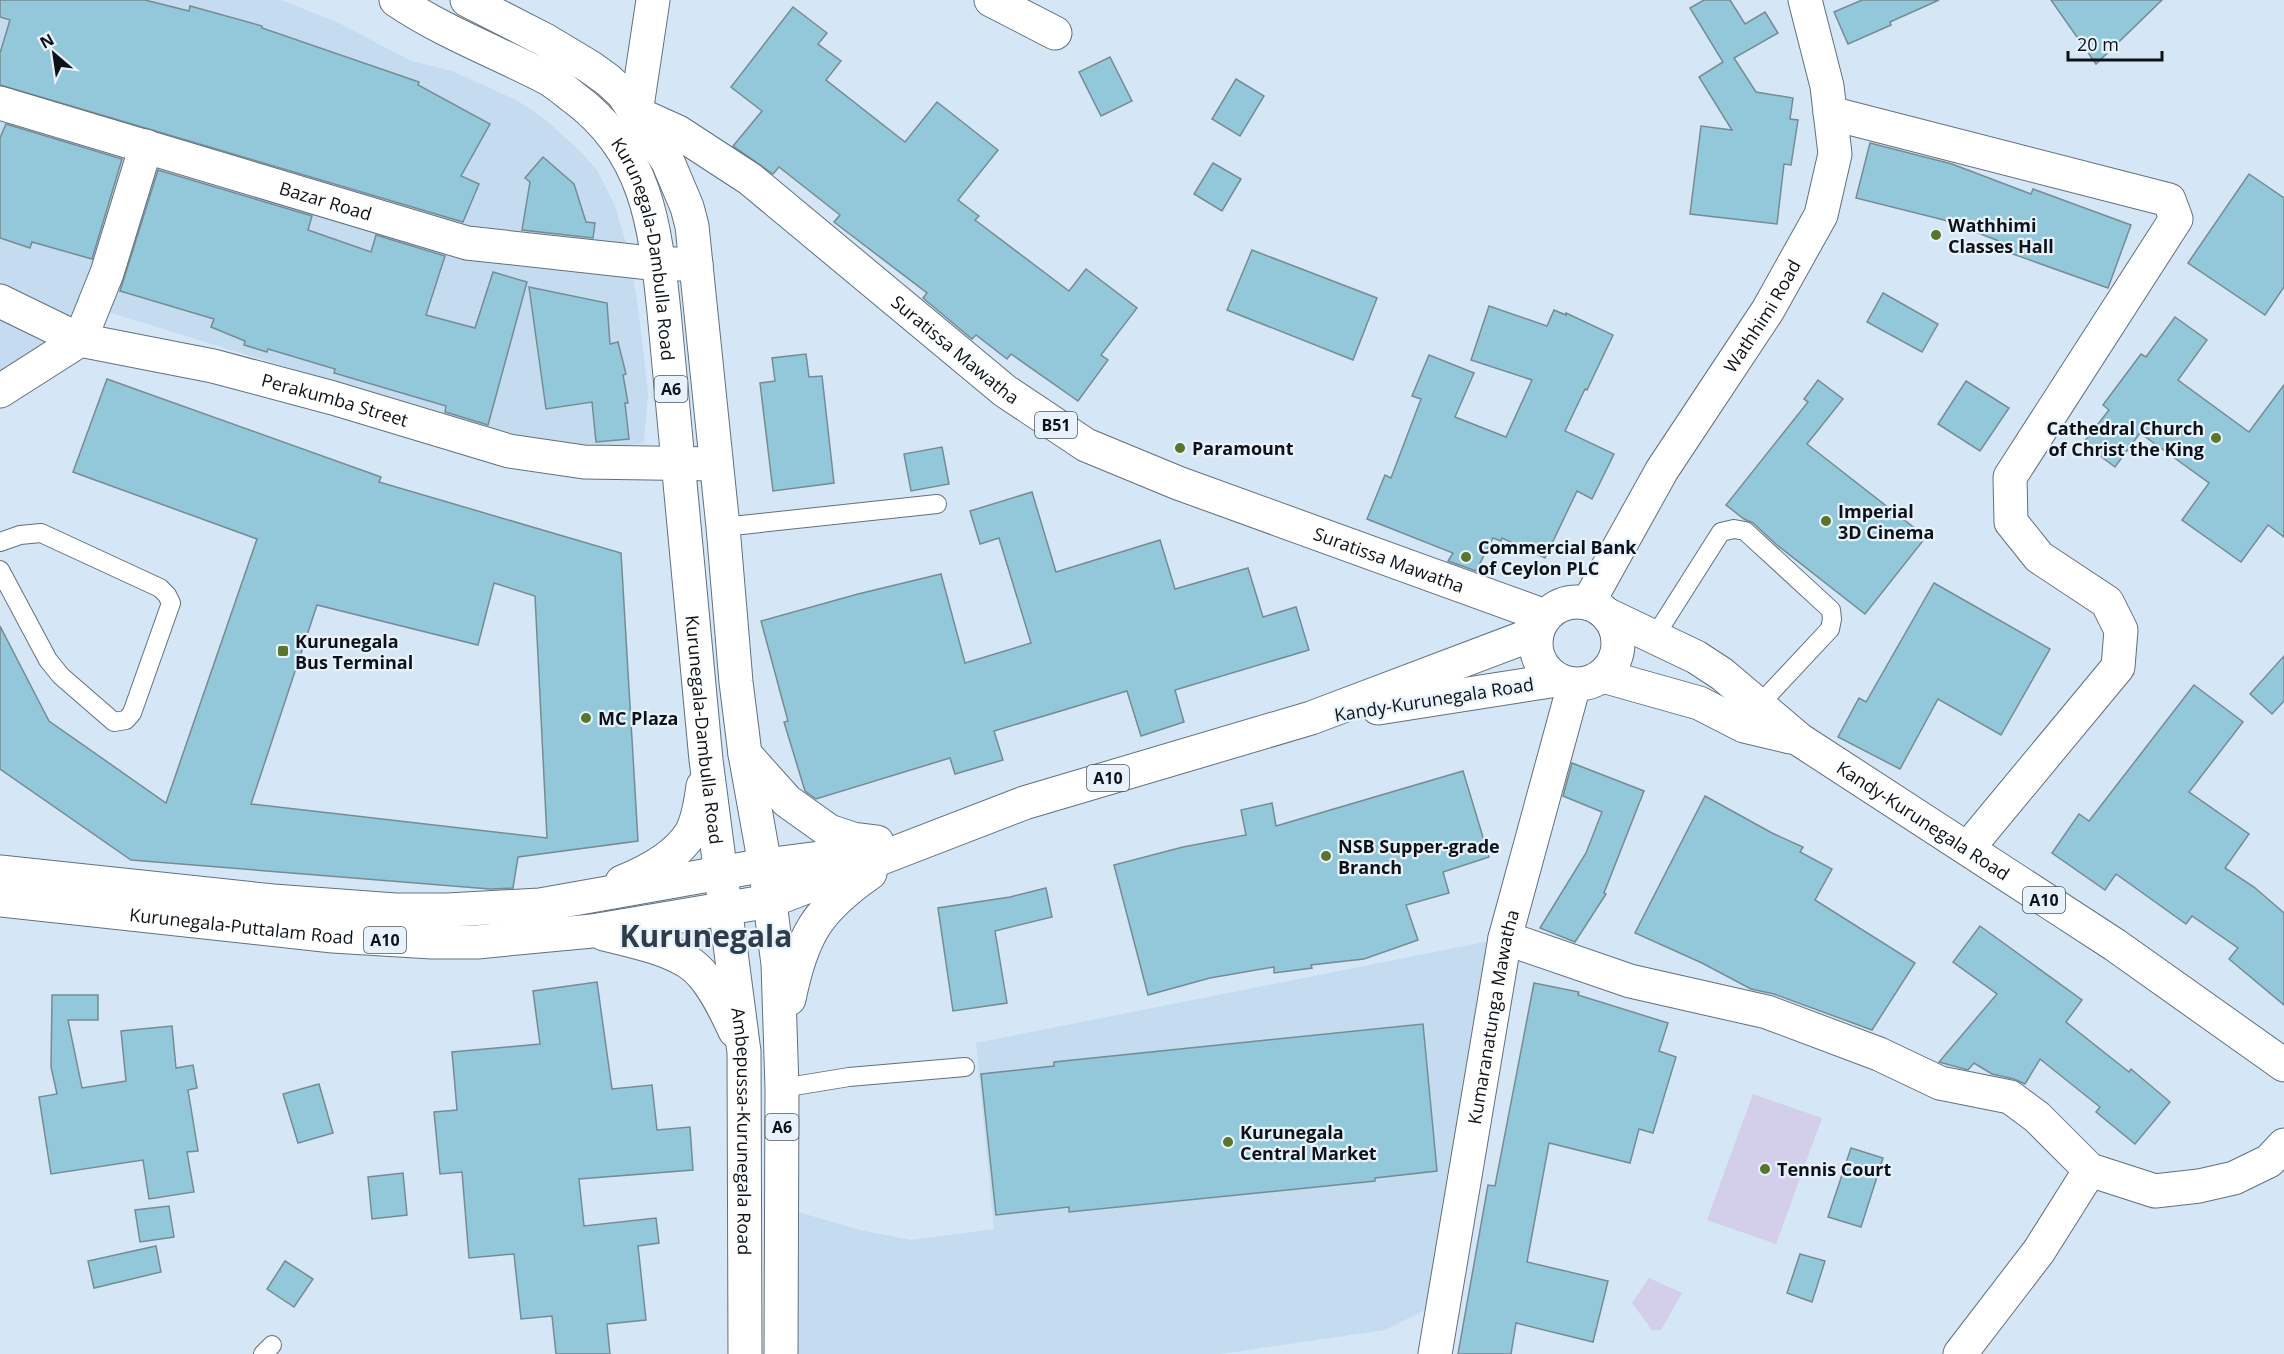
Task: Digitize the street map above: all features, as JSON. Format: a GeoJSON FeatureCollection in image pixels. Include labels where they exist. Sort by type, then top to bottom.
{"type":"FeatureCollection","features":[{"type":"Feature","properties":{"kind":"main road","name":"Kurunegala-Dambulla Road"},"geometry":{"type":"LineString","coordinates":[[396,0],[418,15],[549,80],[598,118],[616,138],[636,174],[650,213],[659,264],[706,760],[726,908]]}},
{"type":"Feature","properties":{"kind":"main road","name":"Kurunegala-Dambulla Road"},"geometry":{"type":"LineString","coordinates":[[467,0],[545,40],[608,80],[623,94],[656,141],[680,188],[692,226],[723,527],[736,682],[770,901]]}},
{"type":"Feature","properties":{"kind":"main road"},"geometry":{"type":"LineString","coordinates":[[636,113],[653,0]]}},
{"type":"Feature","properties":{"kind":"main road"},"geometry":{"type":"LineString","coordinates":[[991,0],[1055,33]]}},
{"type":"Feature","properties":{"kind":"main road","name":"Wathhimi Road"},"geometry":{"type":"LineString","coordinates":[[1598,609],[1662,470],[1768,310],[1821,215],[1835,154],[1827,86],[1805,0]]}},
{"type":"Feature","properties":{"kind":"main road","name":"Bazar Road"},"geometry":{"type":"LineString","coordinates":[[0,103],[467,243],[659,264],[696,264]]}},
{"type":"Feature","properties":{"kind":"main road","name":"Suratissa Mawatha"},"geometry":{"type":"LineString","coordinates":[[636,113],[678,132],[750,179],[1005,391],[1086,445],[1540,624]]}},
{"type":"Feature","properties":{"kind":"main road"},"geometry":{"type":"LineString","coordinates":[[1830,114],[2169,200],[2176,219],[2010,477],[2011,522],[2039,557],[2107,602],[2121,630],[2118,667],[1968,848]]}},
{"type":"Feature","properties":{"kind":"main road"},"geometry":{"type":"LineString","coordinates":[[0,391],[80,340],[107,273],[146,146]]}},
{"type":"Feature","properties":{"kind":"main road","name":"Perakumba Street"},"geometry":{"type":"LineString","coordinates":[[0,301],[80,340],[213,366],[333,398],[509,451],[584,462],[716,464]]}},
{"type":"Feature","properties":{"kind":"main road"},"geometry":{"type":"LineString","coordinates":[[1572,601],[1598,609],[1618,636],[1616,658],[1578,680],[1546,671],[1538,660],[1535,646],[1540,624],[1557,606],[1572,601]]}},
{"type":"Feature","properties":{"kind":"main road","name":"Kandy-Kurunegala Road"},"geometry":{"type":"LineString","coordinates":[[1598,609],[1696,657],[1722,674],[1800,740],[2115,945],[2284,1065]]}},
{"type":"Feature","properties":{"kind":"main road","name":"Kandy-Kurunegala Road"},"geometry":{"type":"LineString","coordinates":[[770,901],[1024,803],[1311,718],[1540,624]]}},
{"type":"Feature","properties":{"kind":"main road","name":"Kandy-Kurunegala Road"},"geometry":{"type":"LineString","coordinates":[[1311,718],[1578,680],[1699,703],[1744,726],[1800,740]]}},
{"type":"Feature","properties":{"kind":"main road","name":"Kumaranatunga Mawatha"},"geometry":{"type":"LineString","coordinates":[[1436,1354],[1505,938],[1578,680]]}},
{"type":"Feature","properties":{"kind":"main road"},"geometry":{"type":"LineString","coordinates":[[746,754],[787,801],[830,831],[853,839],[909,847]]}},
{"type":"Feature","properties":{"kind":"main road"},"geometry":{"type":"LineString","coordinates":[[581,900],[638,875],[679,848],[691,831],[698,813],[706,760]]}},
{"type":"Feature","properties":{"kind":"main road"},"geometry":{"type":"LineString","coordinates":[[782,1043],[795,973],[809,933],[828,906],[848,889],[909,847]]}},
{"type":"Feature","properties":{"kind":"main road","name":"Kandy-Kurunegala Road"},"geometry":{"type":"LineString","coordinates":[[765,865],[909,847]]}},
{"type":"Feature","properties":{"kind":"main road","name":"Kurunegala-Puttalam Road"},"geometry":{"type":"LineString","coordinates":[[0,872],[273,901],[395,910],[448,910],[540,906],[765,865]]}},
{"type":"Feature","properties":{"kind":"main road","name":"Kurunegala-Puttalam Road"},"geometry":{"type":"LineString","coordinates":[[0,900],[389,941],[477,942],[592,931],[770,901]]}},
{"type":"Feature","properties":{"kind":"main road","name":"Ambepussa-Kurunegala Road"},"geometry":{"type":"LineString","coordinates":[[770,901],[778,964],[782,1043],[781,1354]]}},
{"type":"Feature","properties":{"kind":"main road","name":"Ambepussa-Kurunegala Road"},"geometry":{"type":"LineString","coordinates":[[726,908],[744,1052],[746,1354]]}},
{"type":"Feature","properties":{"kind":"main road"},"geometry":{"type":"LineString","coordinates":[[592,931],[644,944],[690,963],[715,992],[744,1052]]}},
{"type":"Feature","properties":{"kind":"main road"},"geometry":{"type":"LineString","coordinates":[[1505,938],[1630,981],[1767,1012],[1879,1054],[1940,1083],[2010,1097],[2037,1117],[2090,1170],[2155,1191],[2199,1186],[2234,1178],[2269,1161],[2284,1145]]}},
{"type":"Feature","properties":{"kind":"main road"},"geometry":{"type":"LineString","coordinates":[[1960,1354],[2039,1251],[2090,1170]]}},
{"type":"Feature","properties":{"kind":"lane"},"geometry":{"type":"LineString","coordinates":[[723,527],[937,504]]}},
{"type":"Feature","properties":{"kind":"lane"},"geometry":{"type":"LineString","coordinates":[[1655,636],[1721,532],[1734,529],[1745,531],[1831,610],[1832,619],[1830,629],[1758,706]]}},
{"type":"Feature","properties":{"kind":"lane"},"geometry":{"type":"LineString","coordinates":[[0,542],[20,535],[41,534],[160,588],[167,595],[171,603],[132,713],[126,720],[114,722],[61,676],[48,660],[0,570]]}},
{"type":"Feature","properties":{"kind":"lane"},"geometry":{"type":"LineString","coordinates":[[782,1088],[849,1077],[965,1067]]}},
{"type":"Feature","properties":{"kind":"shaded area"},"geometry":{"type":"Polygon","coordinates":[[[0,0],[281,0],[339,23],[411,61],[452,71],[516,100],[530,109],[547,121],[597,170],[615,206],[630,257],[639,314],[648,393],[644,443],[591,450],[525,441],[102,310],[80,340],[0,391],[0,0]]]}},
{"type":"Feature","properties":{"kind":"shaded area","name":"Kurunegala Central Market"},"geometry":{"type":"Polygon","coordinates":[[[1505,938],[1443,1301],[1385,1330],[1221,1354],[796,1354],[791,1210],[860,1230],[911,1240],[994,1229],[976,1043],[1505,938]]]}},
{"type":"Feature","properties":{"kind":"shaded area","name":"Tennis Court"},"geometry":{"type":"Polygon","coordinates":[[[1753,1094],[1822,1118],[1776,1244],[1707,1220],[1753,1094]]]}},
{"type":"Feature","properties":{"kind":"shaded area"},"geometry":{"type":"Polygon","coordinates":[[[1649,1278],[1682,1293],[1661,1330],[1652,1330],[1632,1303],[1649,1278]]]}},
{"type":"Feature","properties":{"kind":"building"},"geometry":{"type":"Polygon","coordinates":[[[0,0],[145,0],[189,11],[190,6],[262,26],[262,28],[419,82],[418,85],[490,124],[461,176],[479,184],[463,222],[0,85],[0,53],[10,20],[0,17],[0,0]]]}},
{"type":"Feature","properties":{"kind":"building"},"geometry":{"type":"Polygon","coordinates":[[[1704,0],[1730,0],[1745,24],[1765,12],[1778,33],[1734,58],[1756,92],[1793,98],[1790,119],[1798,120],[1791,165],[1784,164],[1777,224],[1690,214],[1701,126],[1732,130],[1699,77],[1723,62],[1690,8],[1704,0]]]}},
{"type":"Feature","properties":{"kind":"building"},"geometry":{"type":"Polygon","coordinates":[[[1862,0],[1939,0],[1848,44],[1834,12],[1862,0]]]}},
{"type":"Feature","properties":{"kind":"building"},"geometry":{"type":"Polygon","coordinates":[[[2051,0],[2162,0],[2096,64],[2051,0]]]}},
{"type":"Feature","properties":{"kind":"building"},"geometry":{"type":"Polygon","coordinates":[[[793,7],[827,33],[818,44],[841,61],[826,80],[905,142],[937,102],[998,150],[958,200],[979,216],[975,220],[1069,291],[1086,269],[1137,308],[1101,355],[1108,360],[1078,401],[1011,354],[1007,359],[976,335],[972,339],[923,298],[927,293],[834,222],[840,215],[779,167],[773,174],[733,146],[762,111],[731,87],[793,7]]]}},
{"type":"Feature","properties":{"kind":"building"},"geometry":{"type":"Polygon","coordinates":[[[1110,57],[1132,101],[1101,116],[1079,72],[1110,57]]]}},
{"type":"Feature","properties":{"kind":"building"},"geometry":{"type":"Polygon","coordinates":[[[1236,79],[1264,96],[1240,136],[1212,119],[1236,79]]]}},
{"type":"Feature","properties":{"kind":"building"},"geometry":{"type":"Polygon","coordinates":[[[6,124],[122,159],[92,259],[32,242],[30,248],[0,238],[0,138],[6,124]]]}},
{"type":"Feature","properties":{"kind":"building"},"geometry":{"type":"Polygon","coordinates":[[[1870,143],[1952,164],[2031,194],[2033,189],[2131,225],[2108,288],[2010,253],[2012,246],[1944,220],[1856,198],[1870,143]]]}},
{"type":"Feature","properties":{"kind":"building"},"geometry":{"type":"Polygon","coordinates":[[[543,157],[574,184],[586,222],[595,223],[593,238],[522,230],[530,182],[525,178],[543,157]]]}},
{"type":"Feature","properties":{"kind":"building"},"geometry":{"type":"Polygon","coordinates":[[[1213,163],[1241,179],[1222,211],[1194,194],[1213,163]]]}},
{"type":"Feature","properties":{"kind":"building"},"geometry":{"type":"Polygon","coordinates":[[[158,170],[312,216],[308,230],[371,252],[376,235],[445,256],[426,315],[475,328],[493,272],[527,282],[488,425],[445,412],[446,406],[334,373],[335,369],[268,349],[267,352],[244,345],[245,341],[211,327],[214,319],[120,291],[158,170]]]}},
{"type":"Feature","properties":{"kind":"building"},"geometry":{"type":"Polygon","coordinates":[[[2249,174],[2284,198],[2284,287],[2265,315],[2188,263],[2249,174]]]}},
{"type":"Feature","properties":{"kind":"building"},"geometry":{"type":"Polygon","coordinates":[[[1252,250],[1377,298],[1353,360],[1227,310],[1252,250]]]}},
{"type":"Feature","properties":{"kind":"building"},"geometry":{"type":"Polygon","coordinates":[[[529,287],[607,303],[610,344],[618,342],[626,374],[623,375],[628,403],[625,403],[629,439],[596,442],[592,402],[546,409],[529,287]]]}},
{"type":"Feature","properties":{"kind":"building"},"geometry":{"type":"Polygon","coordinates":[[[1883,293],[1938,324],[1922,352],[1867,322],[1883,293]]]}},
{"type":"Feature","properties":{"kind":"building"},"geometry":{"type":"Polygon","coordinates":[[[1489,306],[1547,326],[1554,310],[1566,315],[1566,313],[1613,335],[1565,431],[1614,454],[1592,499],[1577,491],[1545,558],[1502,538],[1501,541],[1493,538],[1476,571],[1448,561],[1453,553],[1367,519],[1385,475],[1391,478],[1421,399],[1412,396],[1429,355],[1474,373],[1455,417],[1506,437],[1532,380],[1471,360],[1489,306]]]}},
{"type":"Feature","properties":{"kind":"building","name":"Cathedral Church of Christ the King"},"geometry":{"type":"Polygon","coordinates":[[[2175,317],[2207,340],[2178,380],[2249,432],[2284,385],[2284,537],[2268,525],[2241,562],[2182,520],[2209,483],[2140,433],[2115,467],[2083,443],[2109,410],[2103,405],[2141,354],[2146,357],[2175,317]]]}},
{"type":"Feature","properties":{"kind":"building"},"geometry":{"type":"Polygon","coordinates":[[[806,354],[809,377],[822,376],[834,483],[773,491],[760,383],[775,381],[772,358],[806,354]]]}},
{"type":"Feature","properties":{"kind":"building"},"geometry":{"type":"Polygon","coordinates":[[[107,379],[381,477],[379,482],[621,553],[638,841],[518,857],[513,888],[490,889],[131,860],[0,769],[0,626],[49,721],[166,803],[257,539],[73,472],[107,379]],[[494,583],[478,645],[317,605],[251,804],[547,838],[535,596],[494,583]]]}},
{"type":"Feature","properties":{"kind":"building","name":"Imperial 3D Cinema"},"geometry":{"type":"Polygon","coordinates":[[[1818,380],[1843,399],[1807,444],[1926,537],[1865,614],[1777,545],[1753,523],[1726,505],[1808,402],[1804,399],[1818,380]]]}},
{"type":"Feature","properties":{"kind":"building"},"geometry":{"type":"Polygon","coordinates":[[[1966,381],[2009,408],[1980,451],[1938,424],[1966,381]]]}},
{"type":"Feature","properties":{"kind":"building"},"geometry":{"type":"Polygon","coordinates":[[[942,447],[949,484],[911,491],[904,454],[942,447]]]}},
{"type":"Feature","properties":{"kind":"building"},"geometry":{"type":"Polygon","coordinates":[[[1032,492],[1056,572],[1160,540],[1175,589],[1248,568],[1263,617],[1296,607],[1309,650],[1175,690],[1184,722],[1141,736],[1127,691],[994,731],[1003,760],[955,774],[950,758],[816,799],[805,791],[784,722],[788,721],[761,621],[941,574],[965,663],[1031,643],[999,538],[980,544],[970,511],[1032,492]]]}},
{"type":"Feature","properties":{"kind":"building"},"geometry":{"type":"Polygon","coordinates":[[[1934,583],[2050,649],[2001,735],[1938,699],[1900,769],[1838,737],[1859,698],[1866,702],[1934,583]]]}},
{"type":"Feature","properties":{"kind":"building"},"geometry":{"type":"Polygon","coordinates":[[[2284,656],[2284,701],[2272,714],[2250,694],[2284,656]]]}},
{"type":"Feature","properties":{"kind":"building"},"geometry":{"type":"Polygon","coordinates":[[[2194,685],[2243,722],[2189,792],[2249,834],[2225,868],[2254,887],[2284,913],[2284,1005],[2229,959],[2238,948],[2192,916],[2186,924],[2116,874],[2105,890],[2052,853],[2079,814],[2089,821],[2194,685]]]}},
{"type":"Feature","properties":{"kind":"building"},"geometry":{"type":"Polygon","coordinates":[[[1572,763],[1644,791],[1604,893],[1606,894],[1575,942],[1540,928],[1586,853],[1602,812],[1563,796],[1572,763]]]}},
{"type":"Feature","properties":{"kind":"building"},"geometry":{"type":"Polygon","coordinates":[[[1463,771],[1489,857],[1443,872],[1449,893],[1406,905],[1418,940],[1364,959],[1311,965],[1312,968],[1274,973],[1274,967],[1210,978],[1148,995],[1114,865],[1183,847],[1246,835],[1241,810],[1272,803],[1276,826],[1463,771]]]}},
{"type":"Feature","properties":{"kind":"building"},"geometry":{"type":"Polygon","coordinates":[[[1705,796],[1772,833],[1803,847],[1800,852],[1832,869],[1815,900],[1915,963],[1872,1030],[1774,994],[1751,989],[1702,963],[1635,933],[1705,796]]]}},
{"type":"Feature","properties":{"kind":"building"},"geometry":{"type":"Polygon","coordinates":[[[1046,888],[1052,917],[995,931],[1007,1003],[953,1011],[938,908],[1010,897],[1046,888]]]}},
{"type":"Feature","properties":{"kind":"building"},"geometry":{"type":"Polygon","coordinates":[[[1980,926],[2082,1000],[2066,1022],[2129,1072],[2131,1069],[2170,1102],[2135,1144],[2096,1112],[2100,1107],[2040,1059],[2025,1084],[1992,1074],[1974,1063],[1968,1070],[1939,1062],[1997,994],[1953,962],[1980,926]]]}},
{"type":"Feature","properties":{"kind":"building"},"geometry":{"type":"Polygon","coordinates":[[[597,982],[612,1089],[652,1085],[657,1130],[690,1127],[693,1170],[579,1179],[584,1226],[656,1218],[659,1243],[638,1246],[646,1320],[607,1324],[610,1354],[556,1354],[552,1316],[521,1319],[514,1254],[469,1258],[462,1172],[440,1174],[434,1112],[457,1110],[452,1052],[540,1044],[533,991],[597,982]]]}},
{"type":"Feature","properties":{"kind":"building"},"geometry":{"type":"Polygon","coordinates":[[[1534,983],[1579,992],[1578,995],[1668,1023],[1659,1051],[1676,1057],[1653,1133],[1639,1129],[1630,1163],[1549,1143],[1527,1262],[1608,1281],[1593,1342],[1516,1323],[1511,1354],[1458,1354],[1488,1185],[1495,1186],[1534,983]]]}},
{"type":"Feature","properties":{"kind":"building"},"geometry":{"type":"Polygon","coordinates":[[[52,995],[98,995],[98,1020],[68,1020],[82,1088],[126,1081],[121,1031],[172,1026],[176,1068],[193,1065],[197,1088],[188,1090],[198,1151],[187,1152],[194,1192],[149,1199],[143,1160],[51,1174],[39,1097],[57,1094],[51,1067],[52,995]]]}},
{"type":"Feature","properties":{"kind":"building"},"geometry":{"type":"Polygon","coordinates":[[[1423,1024],[1437,1171],[1375,1178],[1375,1181],[1069,1212],[1069,1207],[996,1215],[981,1074],[1054,1066],[1054,1062],[1423,1024]]]}},
{"type":"Feature","properties":{"kind":"building"},"geometry":{"type":"Polygon","coordinates":[[[319,1084],[333,1133],[298,1143],[283,1094],[319,1084]]]}},
{"type":"Feature","properties":{"kind":"building"},"geometry":{"type":"Polygon","coordinates":[[[1851,1148],[1883,1158],[1861,1227],[1828,1217],[1851,1148]]]}},
{"type":"Feature","properties":{"kind":"building"},"geometry":{"type":"Polygon","coordinates":[[[403,1173],[407,1215],[372,1219],[368,1177],[403,1173]]]}},
{"type":"Feature","properties":{"kind":"building"},"geometry":{"type":"Polygon","coordinates":[[[169,1206],[174,1237],[140,1242],[135,1210],[169,1206]]]}},
{"type":"Feature","properties":{"kind":"building"},"geometry":{"type":"Polygon","coordinates":[[[156,1246],[161,1272],[94,1288],[88,1261],[156,1246]]]}},
{"type":"Feature","properties":{"kind":"building"},"geometry":{"type":"Polygon","coordinates":[[[1800,1254],[1825,1261],[1812,1302],[1787,1293],[1800,1254]]]}},
{"type":"Feature","properties":{"kind":"building"},"geometry":{"type":"Polygon","coordinates":[[[285,1261],[313,1279],[294,1307],[267,1289],[285,1261]]]}},
{"type":"Feature","properties":{"kind":"place","name":"Wathhimi Classes Hall"},"geometry":{"type":"Point","coordinates":[1936,235]}},
{"type":"Feature","properties":{"kind":"place","name":"Cathedral Church of Christ the King"},"geometry":{"type":"Point","coordinates":[2216,438]}},
{"type":"Feature","properties":{"kind":"place","name":"Paramount"},"geometry":{"type":"Point","coordinates":[1180,448]}},
{"type":"Feature","properties":{"kind":"place","name":"Imperial 3D Cinema"},"geometry":{"type":"Point","coordinates":[1826,521]}},
{"type":"Feature","properties":{"kind":"place","name":"Commercial Bank of Ceylon PLC"},"geometry":{"type":"Point","coordinates":[1466,557]}},
{"type":"Feature","properties":{"kind":"place","name":"Kurunegala Bus Terminal"},"geometry":{"type":"Point","coordinates":[283,651]}},
{"type":"Feature","properties":{"kind":"place","name":"MC Plaza"},"geometry":{"type":"Point","coordinates":[586,718]}},
{"type":"Feature","properties":{"kind":"place","name":"NSB Supper-grade Branch"},"geometry":{"type":"Point","coordinates":[1326,856]}},
{"type":"Feature","properties":{"kind":"place","name":"Kurunegala Central Market"},"geometry":{"type":"Point","coordinates":[1228,1142]}},
{"type":"Feature","properties":{"kind":"place","name":"Tennis Court"},"geometry":{"type":"Point","coordinates":[1765,1169]}},
{"type":"Feature","properties":{"kind":"district","name":"Kurunegala"},"geometry":{"type":"Point","coordinates":[706,935]}}]}
